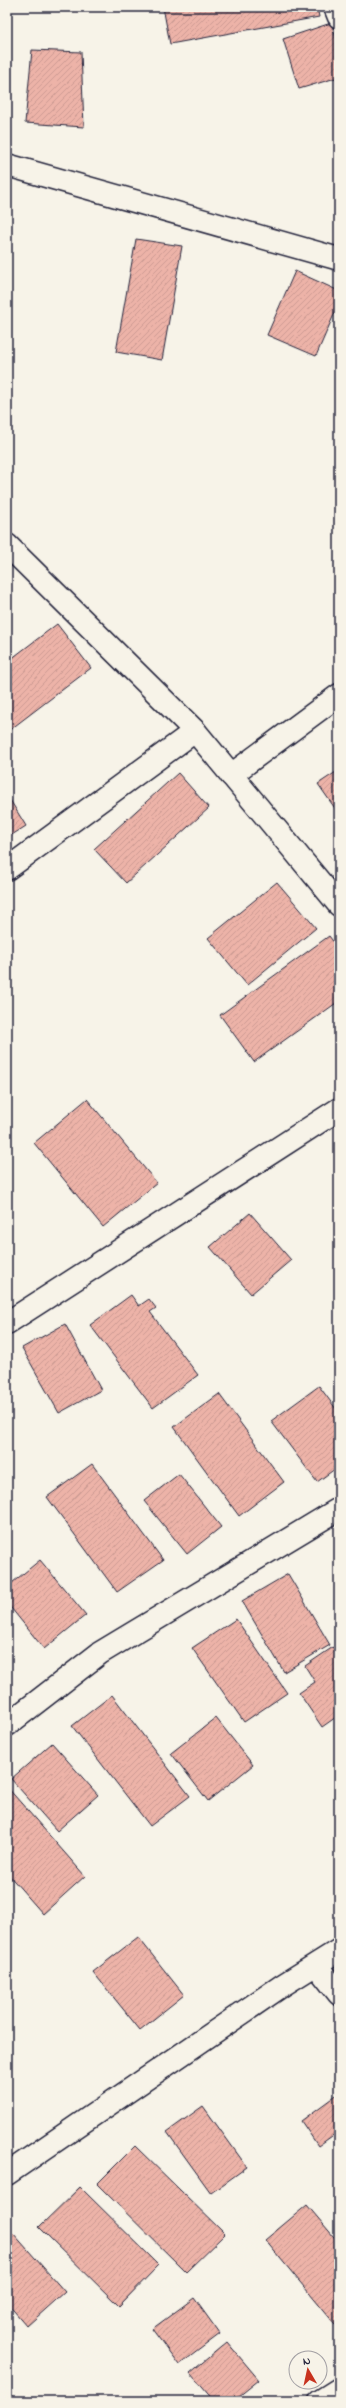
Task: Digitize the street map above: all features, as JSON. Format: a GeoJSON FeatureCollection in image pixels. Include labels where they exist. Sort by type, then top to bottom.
{"type":"FeatureCollection","features":[{"type":"Feature","properties":{"kind":"street"},"geometry":{"type":"LineString","coordinates":[[335,7],[339,17]]}},
{"type":"Feature","properties":{"kind":"street"},"geometry":{"type":"LineString","coordinates":[[7,165],[339,259]]}},
{"type":"Feature","properties":{"kind":"street"},"geometry":{"type":"LineString","coordinates":[[7,545],[195,731],[339,905]]}},
{"type":"Feature","properties":{"kind":"street"},"geometry":{"type":"LineString","coordinates":[[231,774],[339,694]]}},
{"type":"Feature","properties":{"kind":"street"},"geometry":{"type":"LineString","coordinates":[[7,869],[195,731]]}},
{"type":"Feature","properties":{"kind":"street"},"geometry":{"type":"LineString","coordinates":[[7,1323],[339,1109]]}},
{"type":"Feature","properties":{"kind":"street"},"geometry":{"type":"LineString","coordinates":[[7,1724],[100,1653],[339,1510]]}},
{"type":"Feature","properties":{"kind":"street"},"geometry":{"type":"LineString","coordinates":[[7,2174],[283,1985],[339,1950]]}},
{"type":"Feature","properties":{"kind":"street"},"geometry":{"type":"LineString","coordinates":[[316,1965],[339,1994]]}},
{"type":"Feature","properties":{"kind":"street"},"geometry":{"type":"LineString","coordinates":[[320,2401],[339,2389]]}},
{"type":"Feature","properties":{"kind":"building"},"geometry":{"type":"Polygon","coordinates":[[[163,7],[317,7],[319,17],[170,44],[163,7]]]}},
{"type":"Feature","properties":{"kind":"building"},"geometry":{"type":"Polygon","coordinates":[[[331,23],[339,47],[339,77],[299,89],[283,39],[331,23]]]}},
{"type":"Feature","properties":{"kind":"building"},"geometry":{"type":"Polygon","coordinates":[[[32,50],[81,52],[84,127],[25,123],[32,50]]]}},
{"type":"Feature","properties":{"kind":"building"},"geometry":{"type":"Polygon","coordinates":[[[136,239],[182,246],[162,360],[116,352],[136,239]]]}},
{"type":"Feature","properties":{"kind":"building"},"geometry":{"type":"Polygon","coordinates":[[[295,271],[339,291],[339,303],[316,356],[267,335],[295,271]]]}},
{"type":"Feature","properties":{"kind":"building"},"geometry":{"type":"Polygon","coordinates":[[[57,624],[91,668],[7,732],[7,662],[57,624]]]}},
{"type":"Feature","properties":{"kind":"building"},"geometry":{"type":"Polygon","coordinates":[[[339,770],[339,814],[318,784],[339,770]]]}},
{"type":"Feature","properties":{"kind":"building"},"geometry":{"type":"Polygon","coordinates":[[[178,773],[209,808],[126,883],[94,849],[178,773]]]}},
{"type":"Feature","properties":{"kind":"building"},"geometry":{"type":"Polygon","coordinates":[[[7,795],[26,826],[7,838],[7,795]]]}},
{"type":"Feature","properties":{"kind":"building"},"geometry":{"type":"Polygon","coordinates":[[[277,882],[316,928],[247,985],[208,938],[277,882]]]}},
{"type":"Feature","properties":{"kind":"building"},"geometry":{"type":"Polygon","coordinates":[[[329,936],[339,949],[339,1001],[254,1062],[220,1015],[329,936]]]}},
{"type":"Feature","properties":{"kind":"building"},"geometry":{"type":"Polygon","coordinates":[[[87,1099],[157,1183],[103,1227],[34,1143],[87,1099]]]}},
{"type":"Feature","properties":{"kind":"building"},"geometry":{"type":"Polygon","coordinates":[[[250,1213],[291,1260],[251,1294],[210,1247],[250,1213]]]}},
{"type":"Feature","properties":{"kind":"building"},"geometry":{"type":"Polygon","coordinates":[[[131,1295],[139,1306],[149,1299],[156,1308],[150,1312],[198,1375],[153,1408],[90,1325],[131,1295]]]}},
{"type":"Feature","properties":{"kind":"building"},"geometry":{"type":"Polygon","coordinates":[[[65,1324],[101,1390],[59,1413],[22,1348],[65,1324]]]}},
{"type":"Feature","properties":{"kind":"building"},"geometry":{"type":"Polygon","coordinates":[[[319,1386],[339,1413],[339,1466],[317,1482],[271,1421],[319,1386]]]}},
{"type":"Feature","properties":{"kind":"building"},"geometry":{"type":"Polygon","coordinates":[[[219,1394],[284,1482],[239,1516],[174,1427],[219,1394]]]}},
{"type":"Feature","properties":{"kind":"building"},"geometry":{"type":"Polygon","coordinates":[[[92,1464],[163,1560],[117,1592],[47,1497],[92,1464]]]}},
{"type":"Feature","properties":{"kind":"building"},"geometry":{"type":"Polygon","coordinates":[[[179,1474],[221,1527],[187,1554],[144,1501],[179,1474]]]}},
{"type":"Feature","properties":{"kind":"building"},"geometry":{"type":"Polygon","coordinates":[[[40,1560],[86,1615],[44,1649],[7,1603],[7,1587],[40,1560]]]}},
{"type":"Feature","properties":{"kind":"building"},"geometry":{"type":"Polygon","coordinates":[[[288,1574],[330,1645],[284,1672],[242,1601],[288,1574]]]}},
{"type":"Feature","properties":{"kind":"building"},"geometry":{"type":"Polygon","coordinates":[[[236,1619],[287,1693],[244,1722],[192,1648],[236,1619]]]}},
{"type":"Feature","properties":{"kind":"building"},"geometry":{"type":"Polygon","coordinates":[[[333,1647],[339,1656],[339,1715],[322,1727],[299,1693],[315,1682],[305,1666],[333,1647]]]}},
{"type":"Feature","properties":{"kind":"building"},"geometry":{"type":"Polygon","coordinates":[[[112,1695],[190,1796],[150,1826],[72,1726],[112,1695]]]}},
{"type":"Feature","properties":{"kind":"building"},"geometry":{"type":"Polygon","coordinates":[[[216,1718],[253,1765],[208,1801],[171,1753],[216,1718]]]}},
{"type":"Feature","properties":{"kind":"building"},"geometry":{"type":"Polygon","coordinates":[[[52,1743],[98,1795],[57,1831],[11,1779],[52,1743]]]}},
{"type":"Feature","properties":{"kind":"building"},"geometry":{"type":"Polygon","coordinates":[[[7,1787],[85,1876],[43,1914],[7,1873],[7,1787]]]}},
{"type":"Feature","properties":{"kind":"building"},"geometry":{"type":"Polygon","coordinates":[[[138,1937],[184,1995],[140,2030],[93,1972],[138,1937]]]}},
{"type":"Feature","properties":{"kind":"building"},"geometry":{"type":"Polygon","coordinates":[[[339,2093],[339,2131],[318,2146],[301,2121],[339,2093]]]}},
{"type":"Feature","properties":{"kind":"building"},"geometry":{"type":"Polygon","coordinates":[[[203,2106],[247,2167],[211,2193],[167,2132],[203,2106]]]}},
{"type":"Feature","properties":{"kind":"building"},"geometry":{"type":"Polygon","coordinates":[[[135,2146],[225,2234],[186,2272],[97,2184],[135,2146]]]}},
{"type":"Feature","properties":{"kind":"building"},"geometry":{"type":"Polygon","coordinates":[[[80,2187],[159,2265],[119,2306],[39,2227],[80,2187]]]}},
{"type":"Feature","properties":{"kind":"building"},"geometry":{"type":"Polygon","coordinates":[[[307,2205],[339,2243],[339,2329],[265,2240],[307,2205]]]}},
{"type":"Feature","properties":{"kind":"building"},"geometry":{"type":"Polygon","coordinates":[[[13,2233],[65,2292],[27,2326],[7,2303],[7,2238],[13,2233]]]}},
{"type":"Feature","properties":{"kind":"building"},"geometry":{"type":"Polygon","coordinates":[[[194,2298],[220,2334],[179,2365],[152,2329],[194,2298]]]}},
{"type":"Feature","properties":{"kind":"building"},"geometry":{"type":"Polygon","coordinates":[[[227,2342],[259,2380],[233,2401],[214,2401],[190,2373],[227,2342]]]}}]}
